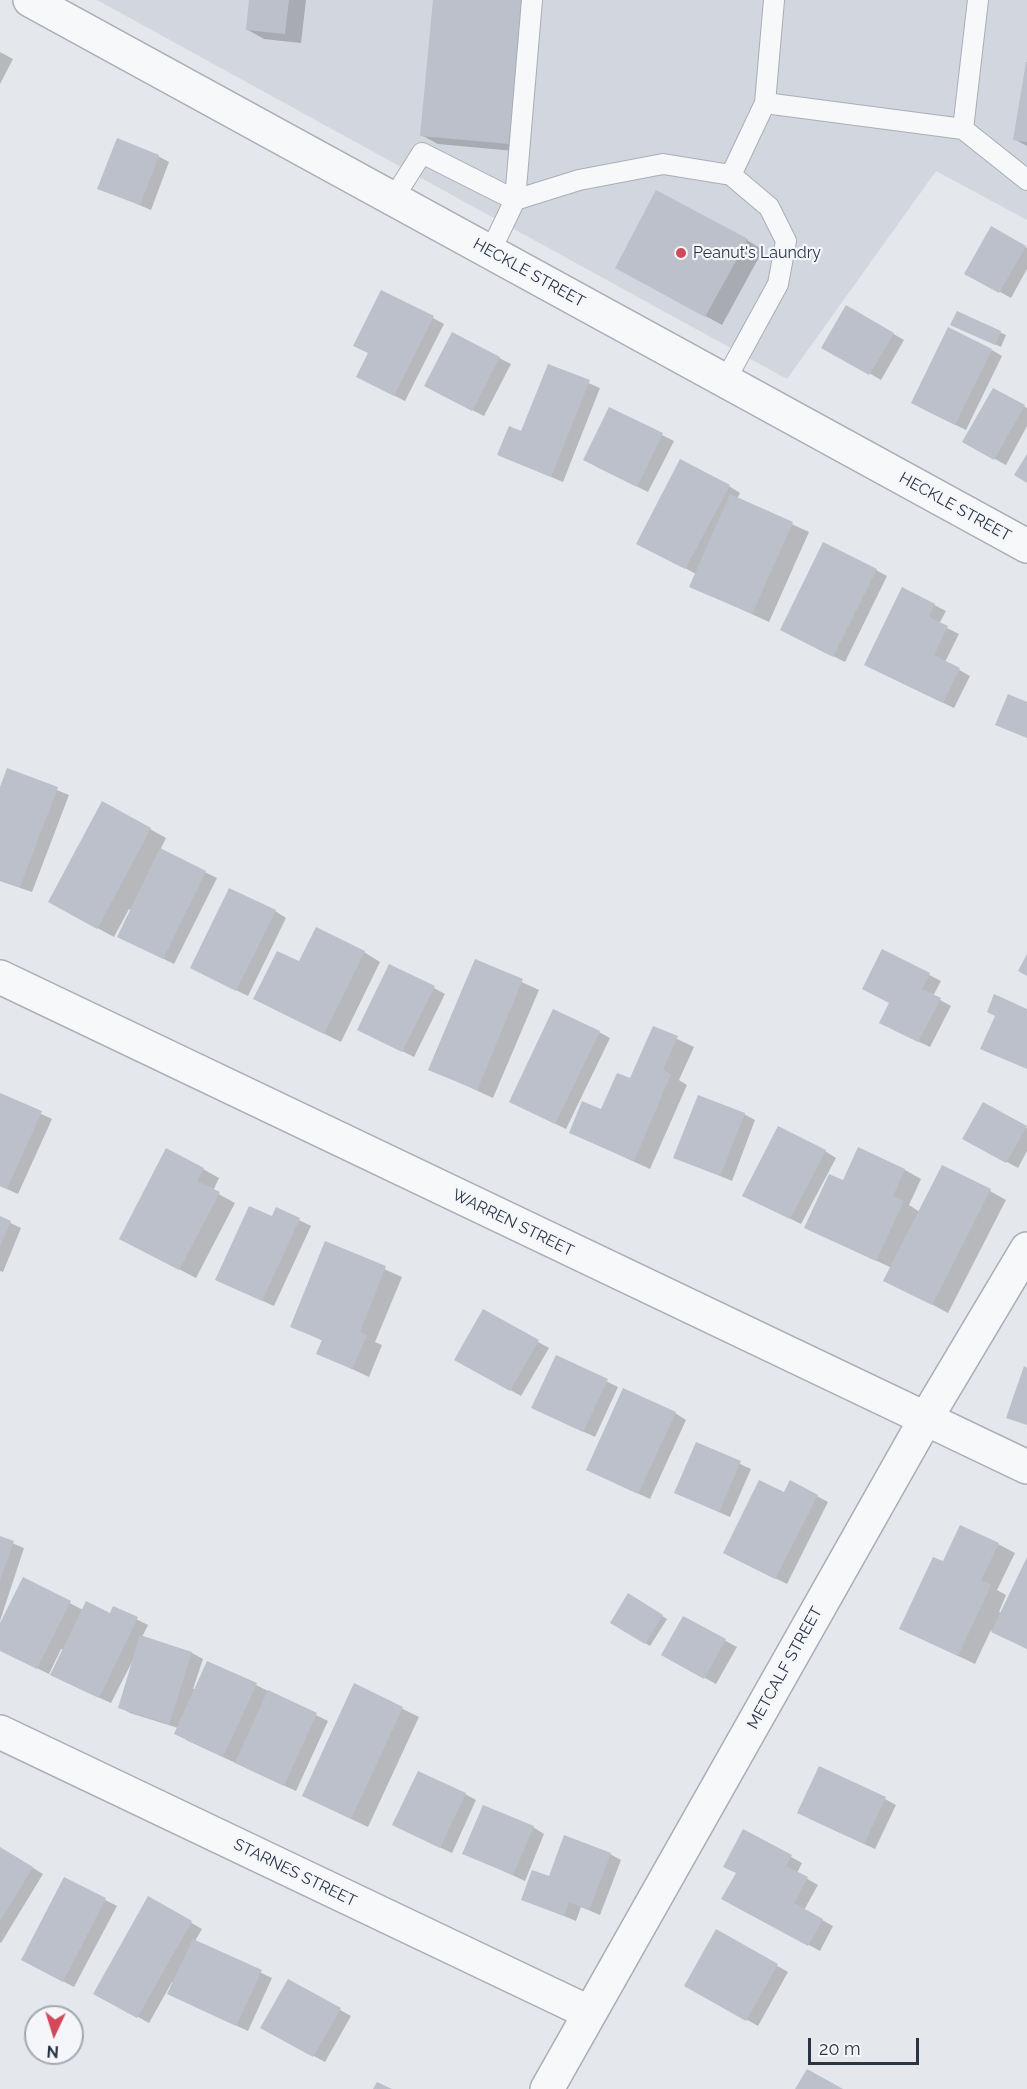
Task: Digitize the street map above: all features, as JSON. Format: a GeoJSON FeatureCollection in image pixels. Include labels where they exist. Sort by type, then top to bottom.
{"type":"FeatureCollection","features":[{"type":"Feature","properties":{"kind":"street","name":"HECKLE STREET"},"geometry":{"type":"LineString","coordinates":[[30,0],[1027,546]]}},
{"type":"Feature","properties":{"kind":"street","name":"WARREN STREET"},"geometry":{"type":"LineString","coordinates":[[0,977],[1027,1467]]}},
{"type":"Feature","properties":{"kind":"street","name":"METCALF STREET"},"geometry":{"type":"LineString","coordinates":[[547,2089],[925,1420],[1027,1249]]}},
{"type":"Feature","properties":{"kind":"street","name":"STARNES STREET"},"geometry":{"type":"LineString","coordinates":[[0,1732],[590,2013]]}},
{"type":"Feature","properties":{"kind":"lane"},"geometry":{"type":"LineString","coordinates":[[490,252],[515,201],[532,0]]}},
{"type":"Feature","properties":{"kind":"lane"},"geometry":{"type":"LineString","coordinates":[[731,175],[765,103],[774,0]]}},
{"type":"Feature","properties":{"kind":"lane"},"geometry":{"type":"LineString","coordinates":[[963,129],[978,0]]}},
{"type":"Feature","properties":{"kind":"lane"},"geometry":{"type":"LineString","coordinates":[[765,103],[963,129],[1027,180]]}},
{"type":"Feature","properties":{"kind":"lane"},"geometry":{"type":"LineString","coordinates":[[393,199],[422,153],[515,201],[579,180],[663,164],[731,175],[769,207],[786,241],[778,284],[725,381]]}},
{"type":"Feature","properties":{"kind":"shaded area"},"geometry":{"type":"Polygon","coordinates":[[[97,0],[1027,0],[1027,220],[936,171],[787,379],[97,0]]]}},
{"type":"Feature","properties":{"kind":"building"},"geometry":{"type":"Polygon","coordinates":[[[249,0],[289,0],[285,34],[246,30],[249,0]]]}},
{"type":"Feature","properties":{"kind":"building"},"geometry":{"type":"Polygon","coordinates":[[[433,0],[522,0],[509,144],[420,136],[433,0]]]}},
{"type":"Feature","properties":{"kind":"building"},"geometry":{"type":"Polygon","coordinates":[[[1027,62],[1027,142],[1013,140],[1027,62]]]}},
{"type":"Feature","properties":{"kind":"building"},"geometry":{"type":"Polygon","coordinates":[[[117,138],[159,155],[140,205],[97,189],[117,138]]]}},
{"type":"Feature","properties":{"kind":"building","name":"Peanut's Laundry"},"geometry":{"type":"Polygon","coordinates":[[[656,190],[748,239],[705,317],[615,268],[656,190]]]}},
{"type":"Feature","properties":{"kind":"building"},"geometry":{"type":"Polygon","coordinates":[[[991,226],[1026,246],[999,293],[964,274],[991,226]]]}},
{"type":"Feature","properties":{"kind":"building"},"geometry":{"type":"Polygon","coordinates":[[[381,290],[434,316],[394,396],[356,377],[368,353],[353,346],[381,290]]]}},
{"type":"Feature","properties":{"kind":"building"},"geometry":{"type":"Polygon","coordinates":[[[846,305],[894,333],[869,375],[821,348],[846,305]]]}},
{"type":"Feature","properties":{"kind":"building"},"geometry":{"type":"Polygon","coordinates":[[[957,311],[1001,331],[995,345],[950,325],[957,311]]]}},
{"type":"Feature","properties":{"kind":"building"},"geometry":{"type":"Polygon","coordinates":[[[948,327],[992,349],[955,425],[911,403],[948,327]]]}},
{"type":"Feature","properties":{"kind":"building"},"geometry":{"type":"Polygon","coordinates":[[[452,332],[500,357],[472,411],[424,386],[452,332]]]}},
{"type":"Feature","properties":{"kind":"building"},"geometry":{"type":"Polygon","coordinates":[[[548,364],[590,380],[551,477],[497,455],[509,426],[521,431],[548,364]]]}},
{"type":"Feature","properties":{"kind":"building"},"geometry":{"type":"Polygon","coordinates":[[[993,388],[1025,405],[994,460],[962,442],[993,388]]]}},
{"type":"Feature","properties":{"kind":"building"},"geometry":{"type":"Polygon","coordinates":[[[609,407],[663,433],[637,487],[583,460],[609,407]]]}},
{"type":"Feature","properties":{"kind":"building"},"geometry":{"type":"Polygon","coordinates":[[[1027,454],[1027,483],[1014,475],[1027,454]]]}},
{"type":"Feature","properties":{"kind":"building"},"geometry":{"type":"Polygon","coordinates":[[[680,459],[730,485],[685,569],[636,544],[680,459]]]}},
{"type":"Feature","properties":{"kind":"building"},"geometry":{"type":"Polygon","coordinates":[[[730,494],[793,522],[752,614],[689,587],[730,494]]]}},
{"type":"Feature","properties":{"kind":"building"},"geometry":{"type":"Polygon","coordinates":[[[823,542],[877,569],[833,657],[780,630],[823,542]]]}},
{"type":"Feature","properties":{"kind":"building"},"geometry":{"type":"Polygon","coordinates":[[[902,587],[935,604],[929,617],[948,626],[934,655],[960,668],[943,703],[864,665],[902,587]]]}},
{"type":"Feature","properties":{"kind":"building"},"geometry":{"type":"Polygon","coordinates":[[[1008,694],[1027,702],[1027,738],[995,725],[1008,694]]]}},
{"type":"Feature","properties":{"kind":"building"},"geometry":{"type":"Polygon","coordinates":[[[7,768],[58,787],[20,887],[0,880],[0,787],[7,768]]]}},
{"type":"Feature","properties":{"kind":"building"},"geometry":{"type":"Polygon","coordinates":[[[102,801],[151,828],[97,929],[48,902],[102,801]]]}},
{"type":"Feature","properties":{"kind":"building"},"geometry":{"type":"Polygon","coordinates":[[[160,848],[206,871],[163,959],[117,937],[160,848]]]}},
{"type":"Feature","properties":{"kind":"building"},"geometry":{"type":"Polygon","coordinates":[[[229,888],[276,910],[236,991],[190,968],[229,888]]]}},
{"type":"Feature","properties":{"kind":"building"},"geometry":{"type":"Polygon","coordinates":[[[316,927],[365,951],[324,1034],[253,999],[277,951],[299,961],[316,927]]]}},
{"type":"Feature","properties":{"kind":"building"},"geometry":{"type":"Polygon","coordinates":[[[882,949],[930,973],[922,989],[941,998],[918,1042],[879,1023],[889,1003],[862,989],[882,949]]]}},
{"type":"Feature","properties":{"kind":"building"},"geometry":{"type":"Polygon","coordinates":[[[1027,954],[1027,976],[1018,971],[1027,954]]]}},
{"type":"Feature","properties":{"kind":"building"},"geometry":{"type":"Polygon","coordinates":[[[475,959],[523,979],[477,1090],[428,1070],[475,959]]]}},
{"type":"Feature","properties":{"kind":"building"},"geometry":{"type":"Polygon","coordinates":[[[389,964],[435,986],[402,1052],[357,1030],[389,964]]]}},
{"type":"Feature","properties":{"kind":"building"},"geometry":{"type":"Polygon","coordinates":[[[994,994],[1027,1009],[1027,1069],[980,1049],[995,1016],[987,1012],[994,994]]]}},
{"type":"Feature","properties":{"kind":"building"},"geometry":{"type":"Polygon","coordinates":[[[553,1009],[600,1031],[555,1124],[509,1102],[553,1009]]]}},
{"type":"Feature","properties":{"kind":"building"},"geometry":{"type":"Polygon","coordinates":[[[653,1026],[678,1036],[663,1070],[671,1074],[634,1161],[569,1133],[582,1101],[601,1109],[617,1073],[630,1078],[653,1026]]]}},
{"type":"Feature","properties":{"kind":"building"},"geometry":{"type":"Polygon","coordinates":[[[0,1093],[42,1111],[7,1189],[0,1186],[0,1093]]]}},
{"type":"Feature","properties":{"kind":"building"},"geometry":{"type":"Polygon","coordinates":[[[698,1095],[745,1113],[720,1176],[673,1158],[698,1095]]]}},
{"type":"Feature","properties":{"kind":"building"},"geometry":{"type":"Polygon","coordinates":[[[983,1102],[1027,1126],[1006,1163],[962,1139],[983,1102]]]}},
{"type":"Feature","properties":{"kind":"building"},"geometry":{"type":"Polygon","coordinates":[[[778,1126],[826,1150],[790,1219],[742,1196],[778,1126]]]}},
{"type":"Feature","properties":{"kind":"building"},"geometry":{"type":"Polygon","coordinates":[[[858,1147],[905,1169],[893,1196],[904,1201],[876,1261],[804,1228],[829,1174],[843,1180],[858,1147]]]}},
{"type":"Feature","properties":{"kind":"building"},"geometry":{"type":"Polygon","coordinates":[[[166,1148],[204,1168],[197,1181],[220,1192],[179,1270],[119,1239],[166,1148]]]}},
{"type":"Feature","properties":{"kind":"building"},"geometry":{"type":"Polygon","coordinates":[[[942,1165],[991,1189],[932,1305],[883,1281],[942,1165]]]}},
{"type":"Feature","properties":{"kind":"building"},"geometry":{"type":"Polygon","coordinates":[[[249,1206],[272,1216],[276,1207],[300,1218],[262,1301],[215,1280],[249,1206]]]}},
{"type":"Feature","properties":{"kind":"building"},"geometry":{"type":"Polygon","coordinates":[[[0,1216],[11,1221],[0,1246],[0,1216]]]}},
{"type":"Feature","properties":{"kind":"building"},"geometry":{"type":"Polygon","coordinates":[[[325,1241],[386,1266],[360,1332],[367,1335],[352,1369],[316,1354],[322,1340],[290,1327],[325,1241]]]}},
{"type":"Feature","properties":{"kind":"building"},"geometry":{"type":"Polygon","coordinates":[[[483,1309],[539,1340],[510,1391],[454,1360],[483,1309]]]}},
{"type":"Feature","properties":{"kind":"building"},"geometry":{"type":"Polygon","coordinates":[[[556,1355],[608,1379],[583,1432],[531,1408],[556,1355]]]}},
{"type":"Feature","properties":{"kind":"building"},"geometry":{"type":"Polygon","coordinates":[[[1024,1366],[1027,1368],[1027,1425],[1006,1418],[1024,1366]]]}},
{"type":"Feature","properties":{"kind":"building"},"geometry":{"type":"Polygon","coordinates":[[[623,1388],[676,1412],[638,1494],[586,1470],[623,1388]]]}},
{"type":"Feature","properties":{"kind":"building"},"geometry":{"type":"Polygon","coordinates":[[[696,1442],[741,1461],[719,1512],[674,1493],[696,1442]]]}},
{"type":"Feature","properties":{"kind":"building"},"geometry":{"type":"Polygon","coordinates":[[[759,1480],[784,1492],[790,1480],[818,1495],[775,1579],[723,1553],[759,1480]]]}},
{"type":"Feature","properties":{"kind":"building"},"geometry":{"type":"Polygon","coordinates":[[[960,1525],[999,1543],[981,1580],[991,1585],[958,1656],[899,1629],[933,1557],[943,1561],[960,1525]]]}},
{"type":"Feature","properties":{"kind":"building"},"geometry":{"type":"Polygon","coordinates":[[[0,1536],[14,1541],[0,1580],[0,1536]]]}},
{"type":"Feature","properties":{"kind":"building"},"geometry":{"type":"Polygon","coordinates":[[[1027,1557],[1027,1649],[991,1632],[1027,1557]]]}},
{"type":"Feature","properties":{"kind":"building"},"geometry":{"type":"Polygon","coordinates":[[[23,1577],[71,1601],[37,1669],[0,1651],[0,1623],[23,1577]]]}},
{"type":"Feature","properties":{"kind":"building"},"geometry":{"type":"Polygon","coordinates":[[[628,1593],[663,1615],[645,1644],[610,1623],[628,1593]]]}},
{"type":"Feature","properties":{"kind":"building"},"geometry":{"type":"Polygon","coordinates":[[[86,1601],[110,1613],[113,1606],[138,1617],[99,1698],[50,1675],[86,1601]]]}},
{"type":"Feature","properties":{"kind":"building"},"geometry":{"type":"Polygon","coordinates":[[[683,1616],[726,1639],[704,1679],[661,1655],[683,1616]]]}},
{"type":"Feature","properties":{"kind":"building"},"geometry":{"type":"Polygon","coordinates":[[[140,1635],[192,1652],[169,1724],[118,1708],[140,1635]]]}},
{"type":"Feature","properties":{"kind":"building"},"geometry":{"type":"Polygon","coordinates":[[[207,1661],[257,1683],[223,1757],[174,1734],[207,1661]]]}},
{"type":"Feature","properties":{"kind":"building"},"geometry":{"type":"Polygon","coordinates":[[[354,1683],[403,1707],[351,1819],[302,1796],[354,1683]]]}},
{"type":"Feature","properties":{"kind":"building"},"geometry":{"type":"Polygon","coordinates":[[[268,1690],[317,1713],[284,1786],[235,1763],[268,1690]]]}},
{"type":"Feature","properties":{"kind":"building"},"geometry":{"type":"Polygon","coordinates":[[[819,1766],[886,1797],[864,1844],[797,1813],[819,1766]]]}},
{"type":"Feature","properties":{"kind":"building"},"geometry":{"type":"Polygon","coordinates":[[[418,1771],[466,1793],[440,1848],[392,1825],[418,1771]]]}},
{"type":"Feature","properties":{"kind":"building"},"geometry":{"type":"Polygon","coordinates":[[[483,1805],[534,1826],[513,1875],[462,1854],[483,1805]]]}},
{"type":"Feature","properties":{"kind":"building"},"geometry":{"type":"Polygon","coordinates":[[[743,1829],[792,1855],[786,1866],[808,1877],[794,1903],[823,1919],[808,1946],[721,1899],[736,1873],[723,1867],[743,1829]]]}},
{"type":"Feature","properties":{"kind":"building"},"geometry":{"type":"Polygon","coordinates":[[[564,1835],[611,1853],[589,1910],[569,1902],[564,1916],[521,1900],[532,1870],[549,1876],[564,1835]]]}},
{"type":"Feature","properties":{"kind":"building"},"geometry":{"type":"Polygon","coordinates":[[[0,1847],[33,1867],[0,1921],[0,1847]]]}},
{"type":"Feature","properties":{"kind":"building"},"geometry":{"type":"Polygon","coordinates":[[[64,1877],[106,1898],[63,1982],[21,1960],[64,1877]]]}},
{"type":"Feature","properties":{"kind":"building"},"geometry":{"type":"Polygon","coordinates":[[[148,1896],[192,1921],[137,2018],[93,1994],[148,1896]]]}},
{"type":"Feature","properties":{"kind":"building"},"geometry":{"type":"Polygon","coordinates":[[[716,1929],[778,1964],[746,2021],[684,1986],[716,1929]]]}},
{"type":"Feature","properties":{"kind":"building"},"geometry":{"type":"Polygon","coordinates":[[[193,1939],[262,1970],[236,2026],[167,1994],[193,1939]]]}},
{"type":"Feature","properties":{"kind":"building"},"geometry":{"type":"Polygon","coordinates":[[[288,1979],[341,2008],[313,2057],[260,2028],[288,1979]]]}},
{"type":"Feature","properties":{"kind":"building"},"geometry":{"type":"Polygon","coordinates":[[[807,2069],[843,2089],[795,2089],[807,2069]]]}},
{"type":"Feature","properties":{"kind":"building"},"geometry":{"type":"Polygon","coordinates":[[[377,2082],[392,2089],[373,2089],[377,2082]]]}},
{"type":"Feature","properties":{"kind":"place","name":"Peanut's Laundry"},"geometry":{"type":"Point","coordinates":[681,253]}}]}
